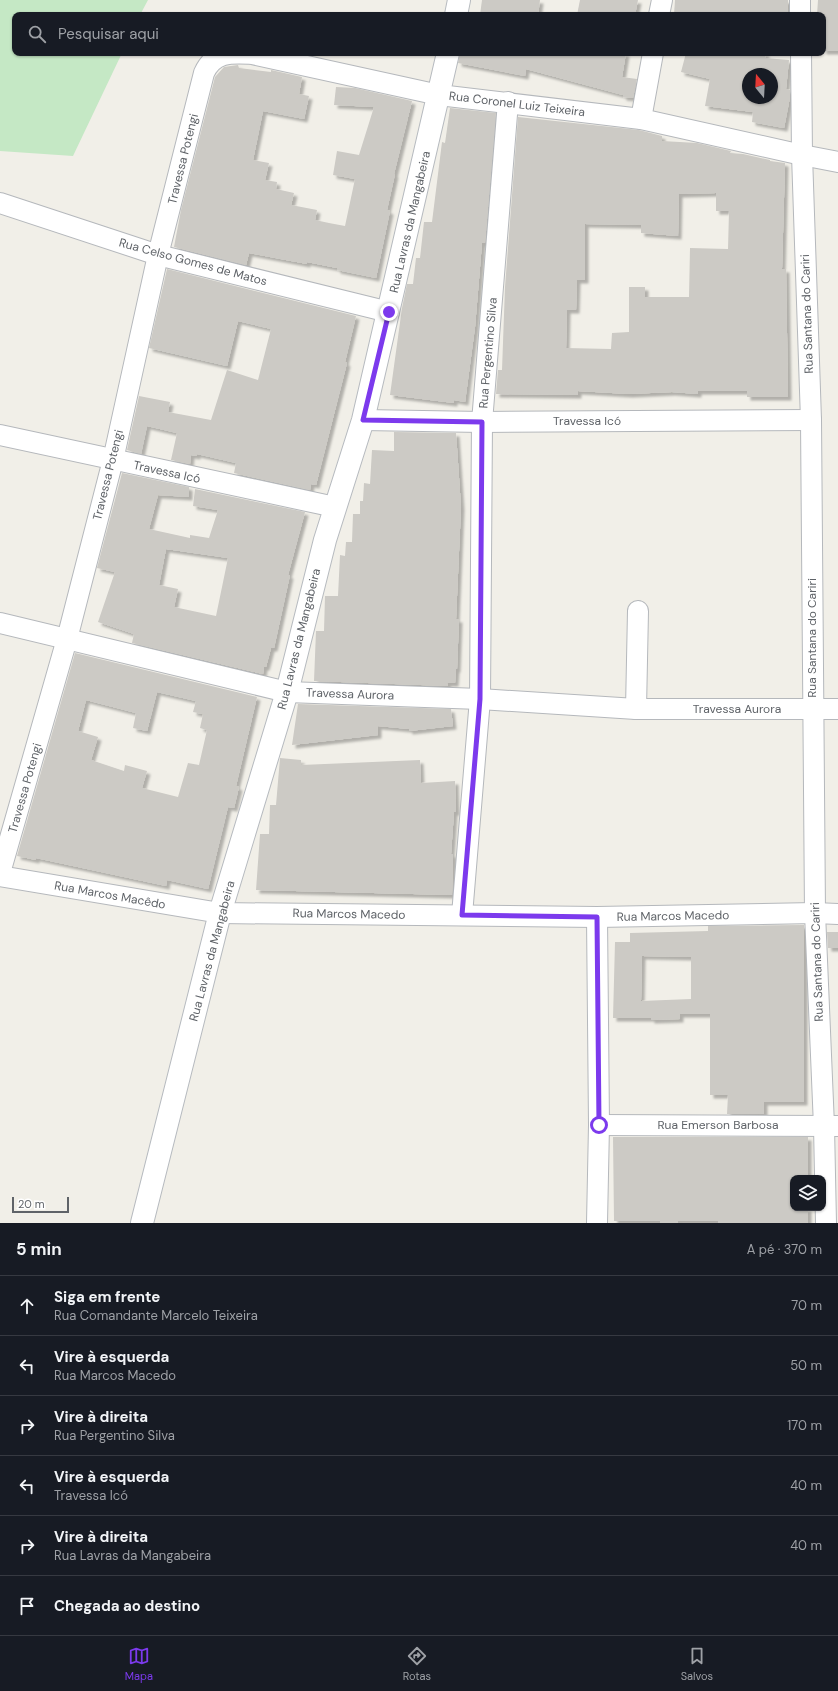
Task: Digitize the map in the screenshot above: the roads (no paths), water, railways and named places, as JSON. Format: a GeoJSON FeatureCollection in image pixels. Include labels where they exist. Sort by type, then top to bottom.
{"type":"FeatureCollection","features":[{"type":"Feature","properties":{"kind":"street"},"geometry":{"type":"LineString","coordinates":[[457,12],[459,0]]}},
{"type":"Feature","properties":{"kind":"street"},"geometry":{"type":"LineString","coordinates":[[660,12],[662,0]]}},
{"type":"Feature","properties":{"kind":"street"},"geometry":{"type":"LineString","coordinates":[[800,0],[800,12]]}},
{"type":"Feature","properties":{"kind":"street","name":"Rua Coronel Luiz Teixeira"},"geometry":{"type":"LineString","coordinates":[[204,73],[208,64],[219,56]]}},
{"type":"Feature","properties":{"kind":"street","name":"Rua Coronel Luiz Teixeira"},"geometry":{"type":"LineString","coordinates":[[261,56],[439,95],[641,119],[838,162]]}},
{"type":"Feature","properties":{"kind":"street","name":"Rua Lavras da Mangabeira"},"geometry":{"type":"LineString","coordinates":[[142,1223],[220,913],[287,692],[325,540],[363,420],[447,56]]}},
{"type":"Feature","properties":{"kind":"street"},"geometry":{"type":"LineString","coordinates":[[641,119],[652,56]]}},
{"type":"Feature","properties":{"kind":"street","name":"Rua Santana do Cariri"},"geometry":{"type":"LineString","coordinates":[[801,56],[802,155],[811,420],[815,913],[831,1126],[826,1223]]}},
{"type":"Feature","properties":{"kind":"street","name":"Travessa Potengi"},"geometry":{"type":"LineString","coordinates":[[0,875],[67,639],[113,460],[158,255],[204,73]]}},
{"type":"Feature","properties":{"kind":"street","name":"Rua Pergentino Silva"},"geometry":{"type":"LineString","coordinates":[[462,915],[480,699],[482,422],[508,102]]}},
{"type":"Feature","properties":{"kind":"street","name":"Rua Celso Gomes de Matos"},"geometry":{"type":"LineString","coordinates":[[0,203],[158,255],[389,312]]}},
{"type":"Feature","properties":{"kind":"street","name":"Travessa Icó"},"geometry":{"type":"LineString","coordinates":[[363,420],[482,422],[811,420]]}},
{"type":"Feature","properties":{"kind":"street","name":"Travessa Icó"},"geometry":{"type":"LineString","coordinates":[[0,435],[335,507]]}},
{"type":"Feature","properties":{"kind":"street"},"geometry":{"type":"LineString","coordinates":[[636,709],[638,611]]}},
{"type":"Feature","properties":{"kind":"street","name":"Travessa Aurora"},"geometry":{"type":"LineString","coordinates":[[0,623],[287,692],[480,699],[636,709],[838,709]]}},
{"type":"Feature","properties":{"kind":"street","name":"Rua Marcos Macêdo"},"geometry":{"type":"LineString","coordinates":[[0,875],[220,913]]}},
{"type":"Feature","properties":{"kind":"street","name":"Rua Marcos Macedo"},"geometry":{"type":"LineString","coordinates":[[220,913],[597,917],[815,913],[838,914]]}},
{"type":"Feature","properties":{"kind":"street"},"geometry":{"type":"LineString","coordinates":[[597,917],[599,1125],[597,1223]]}},
{"type":"Feature","properties":{"kind":"street","name":"Rua Emerson Barbosa"},"geometry":{"type":"LineString","coordinates":[[599,1125],[831,1126]]}}]}
